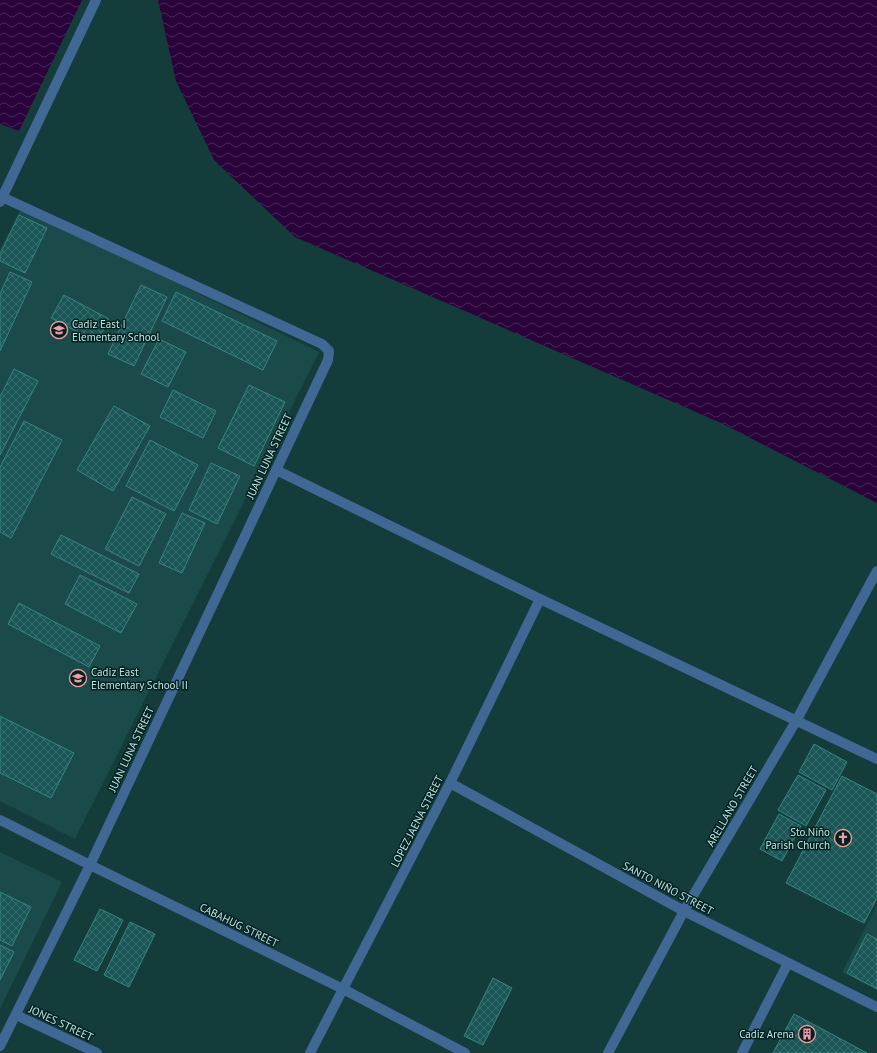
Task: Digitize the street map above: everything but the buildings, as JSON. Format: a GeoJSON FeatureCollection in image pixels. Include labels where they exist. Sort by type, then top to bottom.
{"type":"FeatureCollection","features":[{"type":"Feature","properties":{"kind":"street"},"geometry":{"type":"LineString","coordinates":[[1,199],[96,0]]}},
{"type":"Feature","properties":{"kind":"street","name":"JUAN LUNA STREET"},"geometry":{"type":"LineString","coordinates":[[0,1046],[90,865],[328,360],[329,351],[322,344],[1,199]]}},
{"type":"Feature","properties":{"kind":"street"},"geometry":{"type":"LineString","coordinates":[[276,470],[540,599],[877,759]]}},
{"type":"Feature","properties":{"kind":"street","name":"ARELLANO STREET"},"geometry":{"type":"LineString","coordinates":[[608,1053],[684,911],[796,721],[877,571]]}},
{"type":"Feature","properties":{"kind":"street","name":"LOPEZ JAENA STREET"},"geometry":{"type":"LineString","coordinates":[[310,1053],[450,783],[540,599]]}},
{"type":"Feature","properties":{"kind":"street","name":"SANTO NIÑO STREET"},"geometry":{"type":"LineString","coordinates":[[450,783],[684,911],[877,1007]]}},
{"type":"Feature","properties":{"kind":"street","name":"CABAHUG STREET"},"geometry":{"type":"LineString","coordinates":[[0,820],[343,989],[465,1053]]}},
{"type":"Feature","properties":{"kind":"street"},"geometry":{"type":"LineString","coordinates":[[742,1053],[788,963]]}},
{"type":"Feature","properties":{"kind":"street","name":"JONES STREET"},"geometry":{"type":"LineString","coordinates":[[16,1015],[96,1053]]}},
{"type":"Feature","properties":{"kind":"shaded area"},"geometry":{"type":"Polygon","coordinates":[[[20,210],[145,268],[319,352],[75,839],[0,801],[0,250],[20,210]]]}},
{"type":"Feature","properties":{"kind":"shaded area"},"geometry":{"type":"Polygon","coordinates":[[[0,852],[62,882],[0,1009],[0,852]]]}},
{"type":"Feature","properties":{"kind":"shaded area"},"geometry":{"type":"Polygon","coordinates":[[[877,905],[877,990],[842,972],[877,905]]]}},
{"type":"Feature","properties":{"kind":"water"},"geometry":{"type":"Polygon","coordinates":[[[0,0],[82,0],[19,131],[0,124],[0,0]]]}},
{"type":"Feature","properties":{"kind":"water"},"geometry":{"type":"Polygon","coordinates":[[[158,0],[877,0],[877,503],[721,423],[295,237],[214,160],[176,81],[158,0]]]}},
{"type":"Feature","properties":{"kind":"place","name":"Cadiz East I Elementary School"},"geometry":{"type":"Point","coordinates":[59,330]}},
{"type":"Feature","properties":{"kind":"place","name":"Cadiz East Elementary School II"},"geometry":{"type":"Point","coordinates":[78,678]}},
{"type":"Feature","properties":{"kind":"place","name":"Sto.Niño Parish Church"},"geometry":{"type":"Point","coordinates":[843,838]}},
{"type":"Feature","properties":{"kind":"place","name":"Cadiz Arena"},"geometry":{"type":"Point","coordinates":[807,1034]}}]}
